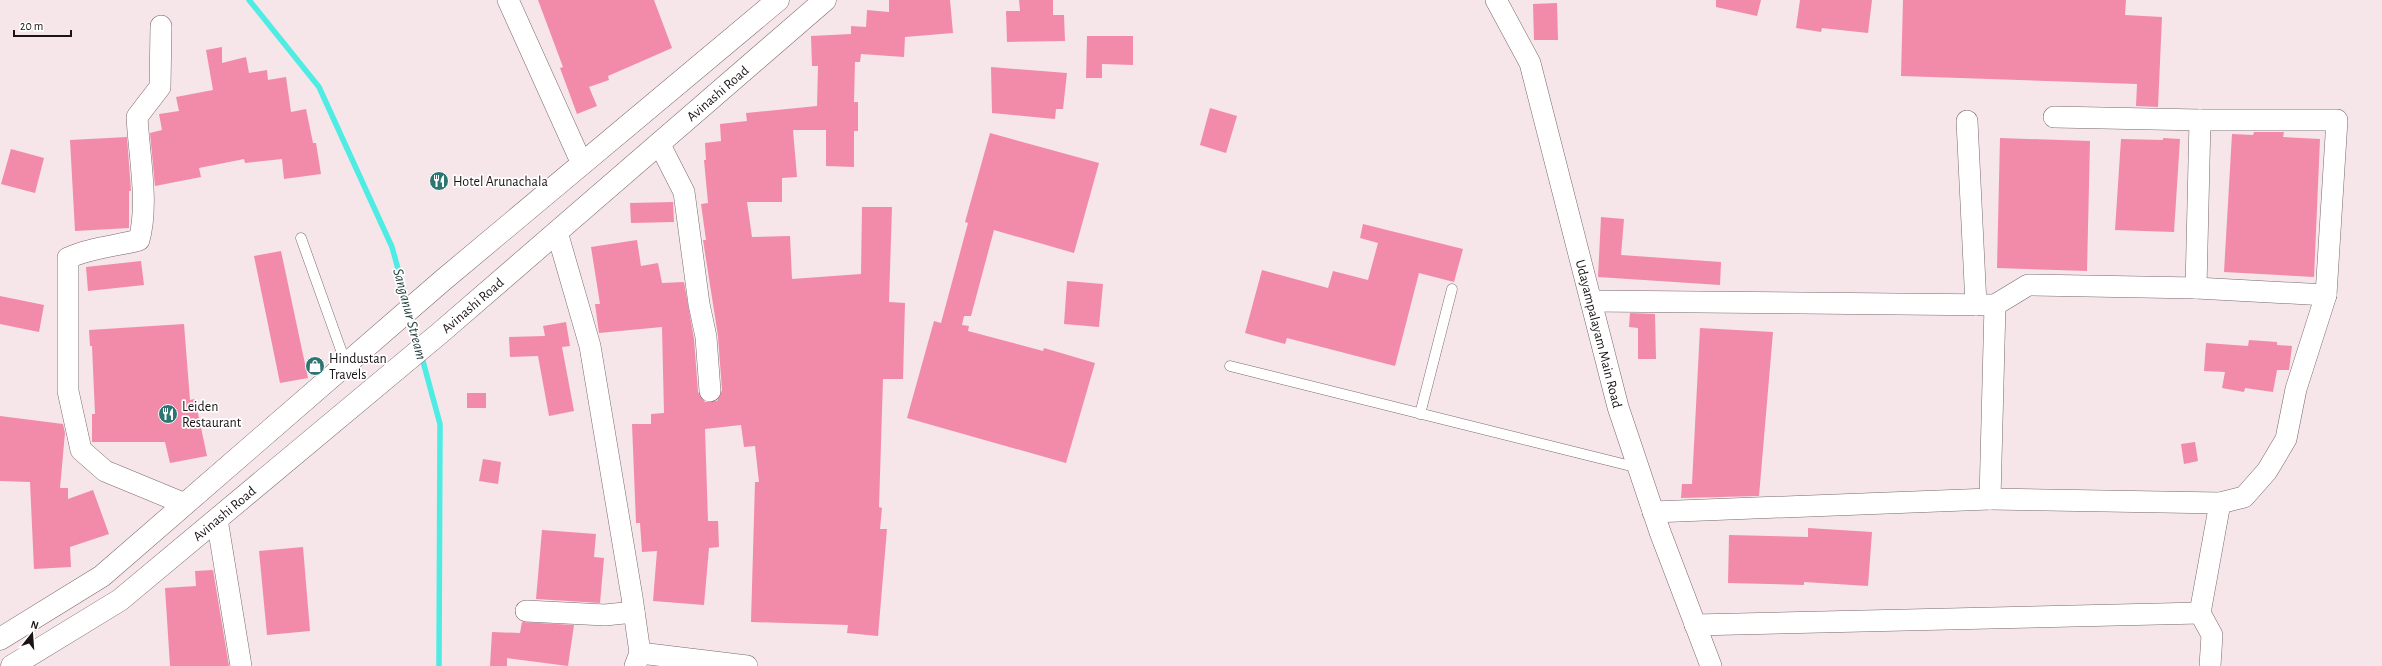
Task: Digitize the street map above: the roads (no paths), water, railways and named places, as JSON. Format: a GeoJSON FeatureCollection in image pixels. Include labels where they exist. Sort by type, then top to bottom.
{"type":"FeatureCollection","features":[{"type":"Feature","properties":{"kind":"main road"},"geometry":{"type":"LineString","coordinates":[[0,639],[102,576],[442,281],[778,0]]}},
{"type":"Feature","properties":{"kind":"main road","name":"Avinashi Road"},"geometry":{"type":"LineString","coordinates":[[12,666],[120,600],[440,333],[825,0]]}},
{"type":"Feature","properties":{"kind":"main road"},"geometry":{"type":"LineString","coordinates":[[128,554],[146,578]]}},
{"type":"Feature","properties":{"kind":"main road"},"geometry":{"type":"LineString","coordinates":[[34,618],[52,642]]}},
{"type":"Feature","properties":{"kind":"street"},"geometry":{"type":"LineString","coordinates":[[508,0],[582,164]]}},
{"type":"Feature","properties":{"kind":"street","name":"Udayampalayam Main Road"},"geometry":{"type":"LineString","coordinates":[[1496,0],[1530,63],[1618,407],[1653,512],[1711,666]]}},
{"type":"Feature","properties":{"kind":"street"},"geometry":{"type":"LineString","coordinates":[[161,26],[160,87],[137,117],[144,199],[142,228],[139,240],[97,250],[82,251],[68,258],[68,391],[80,450],[105,470],[185,504]]}},
{"type":"Feature","properties":{"kind":"street"},"geometry":{"type":"LineString","coordinates":[[1653,512],[1990,499],[2220,503],[2244,497],[2267,471],[2286,439],[2296,389],[2326,295],[2337,120],[2200,120],[2054,117]]}},
{"type":"Feature","properties":{"kind":"street"},"geometry":{"type":"LineString","coordinates":[[2196,288],[2200,120]]}},
{"type":"Feature","properties":{"kind":"street"},"geometry":{"type":"LineString","coordinates":[[1967,121],[1985,305],[1990,499]]}},
{"type":"Feature","properties":{"kind":"street"},"geometry":{"type":"LineString","coordinates":[[659,143],[684,192],[699,304],[706,337],[710,391]]}},
{"type":"Feature","properties":{"kind":"street"},"geometry":{"type":"LineString","coordinates":[[557,232],[590,346],[634,612],[637,659],[747,666]]}},
{"type":"Feature","properties":{"kind":"street"},"geometry":{"type":"LineString","coordinates":[[1591,301],[1985,305],[2028,285],[2196,288],[2326,295]]}},
{"type":"Feature","properties":{"kind":"street"},"geometry":{"type":"LineString","coordinates":[[2210,666],[2212,635],[2200,613],[2220,503]]}},
{"type":"Feature","properties":{"kind":"street"},"geometry":{"type":"LineString","coordinates":[[217,519],[241,666]]}},
{"type":"Feature","properties":{"kind":"street"},"geometry":{"type":"LineString","coordinates":[[526,611],[605,615],[634,612]]}},
{"type":"Feature","properties":{"kind":"street"},"geometry":{"type":"LineString","coordinates":[[1696,625],[2200,613]]}},
{"type":"Feature","properties":{"kind":"lane"},"geometry":{"type":"LineString","coordinates":[[301,238],[346,364]]}},
{"type":"Feature","properties":{"kind":"lane"},"geometry":{"type":"LineString","coordinates":[[1420,414],[1452,289]]}},
{"type":"Feature","properties":{"kind":"lane"},"geometry":{"type":"LineString","coordinates":[[1230,366],[1639,468]]}},
{"type":"Feature","properties":{"kind":"waterway","name":"Sanganur Stream"},"geometry":{"type":"LineString","coordinates":[[249,0],[319,87],[392,247],[408,305]]}},
{"type":"Feature","properties":{"kind":"waterway","name":"Sanganur Stream"},"geometry":{"type":"LineString","coordinates":[[410,316],[418,344]]}},
{"type":"Feature","properties":{"kind":"waterway","name":"Sanganur Stream"},"geometry":{"type":"LineString","coordinates":[[421,354],[440,424],[439,666]]}},
{"type":"Feature","properties":{"kind":"place","name":"Hotel Arunachala"},"geometry":{"type":"Point","coordinates":[439,181]}},
{"type":"Feature","properties":{"kind":"place","name":"Hindustan Travels"},"geometry":{"type":"Point","coordinates":[315,366]}},
{"type":"Feature","properties":{"kind":"place","name":"Leiden Restaurant"},"geometry":{"type":"Point","coordinates":[168,414]}}]}
